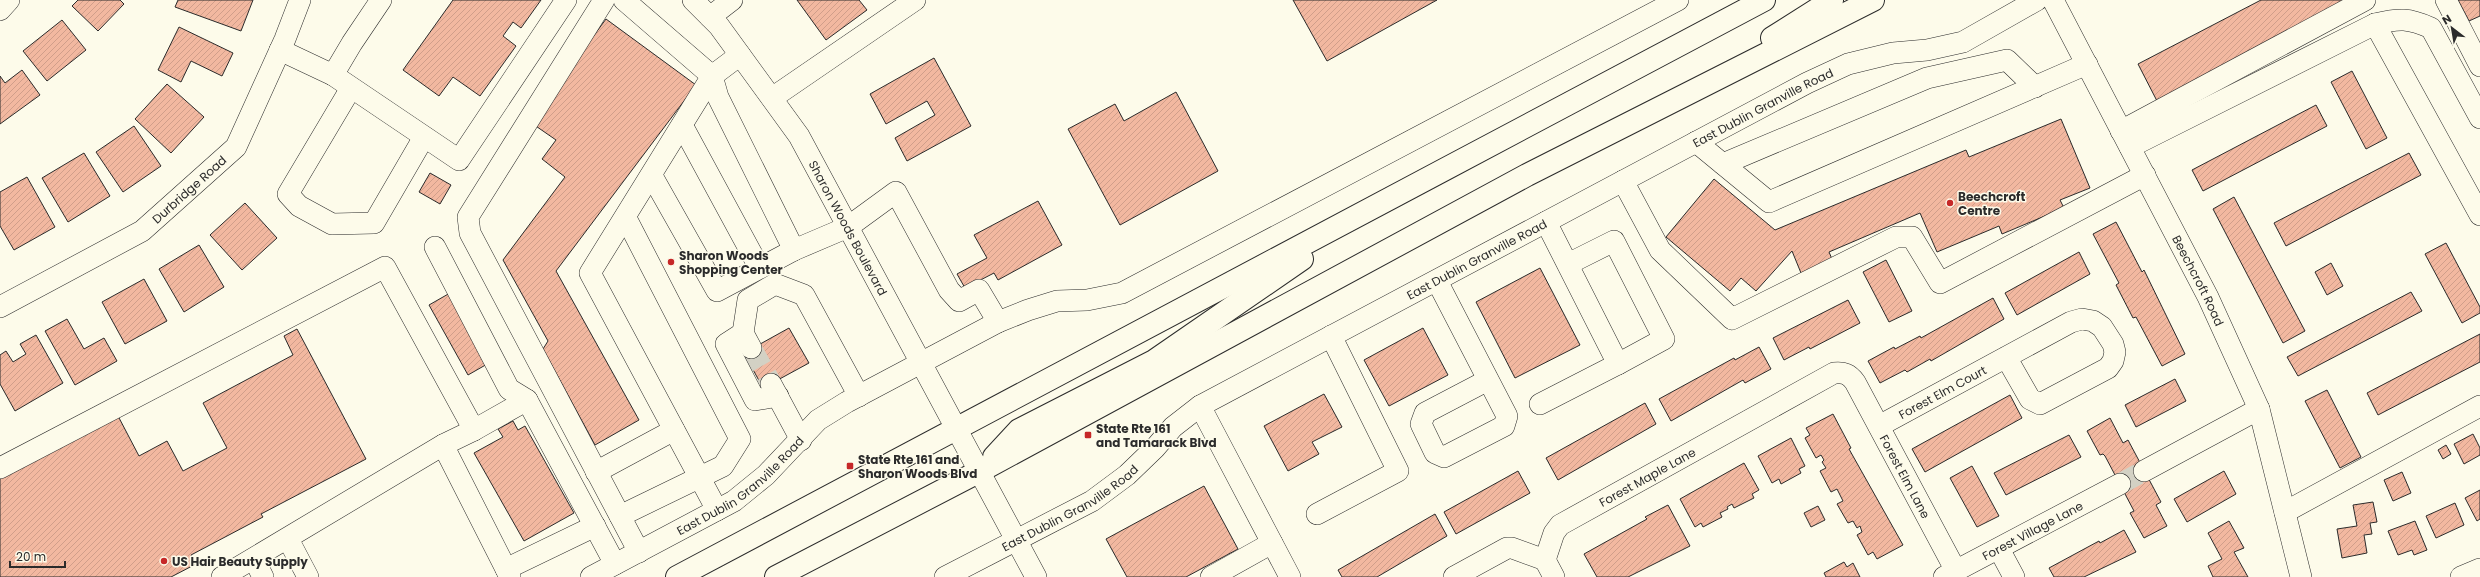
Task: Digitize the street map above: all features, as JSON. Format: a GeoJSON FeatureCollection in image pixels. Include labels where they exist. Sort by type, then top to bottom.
{"type":"FeatureCollection","features":[{"type":"Feature","properties":{"kind":"main road"},"geometry":{"type":"LineString","coordinates":[[678,577],[958,430],[1764,0]]}},
{"type":"Feature","properties":{"kind":"main road"},"geometry":{"type":"LineString","coordinates":[[1696,89],[1813,10],[1832,0]]}},
{"type":"Feature","properties":{"kind":"main road"},"geometry":{"type":"LineString","coordinates":[[776,577],[980,471],[1527,175],[1873,0]]}},
{"type":"Feature","properties":{"kind":"main road"},"geometry":{"type":"LineString","coordinates":[[980,471],[1019,430],[1154,361],[1252,295],[1372,208]]}},
{"type":"Feature","properties":{"kind":"street"},"geometry":{"type":"LineString","coordinates":[[0,10],[9,0]]}},
{"type":"Feature","properties":{"kind":"street","name":"Durbridge Road"},"geometry":{"type":"LineString","coordinates":[[0,307],[142,231],[236,148],[280,50],[300,0]]}},
{"type":"Feature","properties":{"kind":"street"},"geometry":{"type":"LineString","coordinates":[[333,75],[352,43],[381,0]]}},
{"type":"Feature","properties":{"kind":"street"},"geometry":{"type":"LineString","coordinates":[[280,50],[333,75],[459,160],[566,0]]}},
{"type":"Feature","properties":{"kind":"street"},"geometry":{"type":"LineString","coordinates":[[604,0],[468,217],[470,233],[639,552]]}},
{"type":"Feature","properties":{"kind":"street"},"geometry":{"type":"LineString","coordinates":[[624,0],[712,76],[718,97],[794,250]]}},
{"type":"Feature","properties":{"kind":"street","name":"Sharon Woods Boulevard"},"geometry":{"type":"LineString","coordinates":[[693,0],[710,17],[740,55],[799,136],[1036,577]]}},
{"type":"Feature","properties":{"kind":"street"},"geometry":{"type":"LineString","coordinates":[[710,17],[732,0]]}},
{"type":"Feature","properties":{"kind":"street","name":"East Dublin Granville Road"},"geometry":{"type":"LineString","coordinates":[[591,577],[734,501],[766,475],[801,440],[818,420],[859,396],[998,322],[1057,301],[1087,300],[1122,293],[1678,0]]}},
{"type":"Feature","properties":{"kind":"street","name":"East Dublin Granville Road"},"geometry":{"type":"LineString","coordinates":[[945,577],[1092,501],[1127,475],[1155,448],[1173,427],[1200,406],[1806,83],[1848,64],[1893,53],[1927,50],[1963,42],[2037,0]]}},
{"type":"Feature","properties":{"kind":"street","name":"Beechcroft Road"},"geometry":{"type":"LineString","coordinates":[[2053,0],[2208,297],[2259,409],[2301,577]]}},
{"type":"Feature","properties":{"kind":"street"},"geometry":{"type":"LineString","coordinates":[[2126,139],[2365,0]]}},
{"type":"Feature","properties":{"kind":"street"},"geometry":{"type":"LineString","coordinates":[[2446,0],[2478,59]]}},
{"type":"Feature","properties":{"kind":"street"},"geometry":{"type":"LineString","coordinates":[[772,98],[908,2]]}},
{"type":"Feature","properties":{"kind":"street"},"geometry":{"type":"LineString","coordinates":[[2126,139],[2375,24],[2399,18],[2417,21],[2431,28],[2480,118]]}},
{"type":"Feature","properties":{"kind":"street"},"geometry":{"type":"LineString","coordinates":[[2375,24],[2480,215]]}},
{"type":"Feature","properties":{"kind":"street"},"geometry":{"type":"LineString","coordinates":[[717,510],[590,273],[626,218],[712,76],[740,55]]}},
{"type":"Feature","properties":{"kind":"street"},"geometry":{"type":"LineString","coordinates":[[1723,164],[1927,78],[2007,60],[2035,87]]}},
{"type":"Feature","properties":{"kind":"street"},"geometry":{"type":"LineString","coordinates":[[1696,142],[1769,202],[2087,64]]}},
{"type":"Feature","properties":{"kind":"street"},"geometry":{"type":"LineString","coordinates":[[351,88],[288,194],[299,206],[332,224],[374,223],[424,136]]}},
{"type":"Feature","properties":{"kind":"street"},"geometry":{"type":"LineString","coordinates":[[682,125],[758,267]]}},
{"type":"Feature","properties":{"kind":"street"},"geometry":{"type":"LineString","coordinates":[[1623,181],[1660,250],[1732,319],[1896,237],[1912,237],[1940,283],[2145,175]]}},
{"type":"Feature","properties":{"kind":"street"},"geometry":{"type":"LineString","coordinates":[[652,176],[717,290],[758,267],[848,227],[896,192],[949,290],[959,301],[980,290],[998,322]]}},
{"type":"Feature","properties":{"kind":"street"},"geometry":{"type":"LineString","coordinates":[[620,516],[723,466],[740,439],[626,218]]}},
{"type":"Feature","properties":{"kind":"street"},"geometry":{"type":"LineString","coordinates":[[1546,222],[1618,364]]}},
{"type":"Feature","properties":{"kind":"street"},"geometry":{"type":"LineString","coordinates":[[1540,404],[1664,339],[1614,241],[1568,264]]}},
{"type":"Feature","properties":{"kind":"street"},"geometry":{"type":"LineString","coordinates":[[435,247],[509,389],[527,400],[615,564]]}},
{"type":"Feature","properties":{"kind":"street"},"geometry":{"type":"LineString","coordinates":[[0,468],[385,268],[474,430]]}},
{"type":"Feature","properties":{"kind":"street"},"geometry":{"type":"LineString","coordinates":[[1437,280],[1488,380]]}},
{"type":"Feature","properties":{"kind":"street"},"geometry":{"type":"LineString","coordinates":[[801,440],[775,390],[755,400],[726,344],[747,341],[748,300],[775,284],[804,295],[859,396]]}},
{"type":"Feature","properties":{"kind":"street","name":"Forest Elm Court"},"geometry":{"type":"LineString","coordinates":[[1879,426],[2006,357],[2071,322],[2082,319],[2093,321],[2102,327],[2113,344],[2115,352],[2108,368],[2040,404],[2030,399],[2006,357]]}},
{"type":"Feature","properties":{"kind":"street"},"geometry":{"type":"LineString","coordinates":[[1317,514],[1398,471],[1331,336]]}},
{"type":"Feature","properties":{"kind":"street","name":"Forest Maple Lane"},"geometry":{"type":"LineString","coordinates":[[1454,577],[1507,548],[1512,548],[1549,569],[1554,533],[1560,525],[1834,373],[1846,374],[1855,382]]}},
{"type":"Feature","properties":{"kind":"street","name":"Forest Elm Lane"},"geometry":{"type":"LineString","coordinates":[[1855,382],[1879,426],[1950,574]]}},
{"type":"Feature","properties":{"kind":"street"},"geometry":{"type":"LineString","coordinates":[[222,577],[259,568],[288,539],[443,445],[474,430],[527,400]]}},
{"type":"Feature","properties":{"kind":"street"},"geometry":{"type":"LineString","coordinates":[[1200,406],[1290,577]]}},
{"type":"Feature","properties":{"kind":"street"},"geometry":{"type":"LineString","coordinates":[[2285,512],[2480,406]]}},
{"type":"Feature","properties":{"kind":"street"},"geometry":{"type":"LineString","coordinates":[[2144,471],[2259,409]]}},
{"type":"Feature","properties":{"kind":"street"},"geometry":{"type":"LineString","coordinates":[[596,472],[674,430]]}},
{"type":"Feature","properties":{"kind":"street"},"geometry":{"type":"LineString","coordinates":[[443,445],[508,573],[595,526]]}},
{"type":"Feature","properties":{"kind":"street","name":"Forest Village Lane"},"geometry":{"type":"LineString","coordinates":[[1950,574],[2120,484]]}},
{"type":"Feature","properties":{"kind":"street"},"geometry":{"type":"LineString","coordinates":[[288,539],[308,577]]}},
{"type":"Feature","properties":{"kind":"street"},"geometry":{"type":"LineString","coordinates":[[1211,577],[1272,543]]}},
{"type":"Feature","properties":{"kind":"street"},"geometry":{"type":"LineString","coordinates":[[1998,548],[2014,577]]}},
{"type":"Feature","properties":{"kind":"street"},"geometry":{"type":"LineString","coordinates":[[2461,577],[2480,569]]}},
{"type":"Feature","properties":{"kind":"building"},"geometry":{"type":"Polygon","coordinates":[[[78,0],[120,0],[124,4],[98,31],[72,6],[78,0]]]}},
{"type":"Feature","properties":{"kind":"building"},"geometry":{"type":"Polygon","coordinates":[[[178,0],[253,0],[241,31],[175,7],[178,0]]]}},
{"type":"Feature","properties":{"kind":"building"},"geometry":{"type":"Polygon","coordinates":[[[453,0],[541,0],[521,28],[513,22],[503,36],[516,46],[480,96],[453,77],[439,96],[403,70],[453,0]]]}},
{"type":"Feature","properties":{"kind":"building"},"geometry":{"type":"Polygon","coordinates":[[[797,0],[859,0],[867,10],[826,40],[797,0]]]}},
{"type":"Feature","properties":{"kind":"building"},"geometry":{"type":"Polygon","coordinates":[[[1293,0],[1437,0],[1327,61],[1293,0]]]}},
{"type":"Feature","properties":{"kind":"building"},"geometry":{"type":"Polygon","coordinates":[[[2261,0],[2350,0],[2157,101],[2138,64],[2261,0]]]}},
{"type":"Feature","properties":{"kind":"building"},"geometry":{"type":"Polygon","coordinates":[[[2458,0],[2480,0],[2480,16],[2469,21],[2458,0]]]}},
{"type":"Feature","properties":{"kind":"building"},"geometry":{"type":"Polygon","coordinates":[[[606,19],[696,85],[556,271],[639,420],[595,445],[543,349],[548,341],[503,260],[565,177],[542,159],[556,140],[530,122],[606,19]]]}},
{"type":"Feature","properties":{"kind":"building"},"geometry":{"type":"Polygon","coordinates":[[[62,20],[86,50],[47,81],[23,51],[62,20]]]}},
{"type":"Feature","properties":{"kind":"building"},"geometry":{"type":"Polygon","coordinates":[[[179,27],[233,53],[222,76],[191,61],[181,82],[158,70],[179,27]]]}},
{"type":"Feature","properties":{"kind":"building"},"geometry":{"type":"Polygon","coordinates":[[[934,58],[971,126],[907,161],[895,138],[935,115],[927,101],[886,124],[870,94],[934,58]]]}},
{"type":"Feature","properties":{"kind":"building"},"geometry":{"type":"Polygon","coordinates":[[[22,70],[40,95],[0,124],[0,76],[5,83],[22,70]]]}},
{"type":"Feature","properties":{"kind":"building"},"geometry":{"type":"Polygon","coordinates":[[[2352,71],[2387,138],[2366,149],[2331,82],[2352,71]]]}},
{"type":"Feature","properties":{"kind":"building"},"geometry":{"type":"Polygon","coordinates":[[[167,84],[204,117],[171,153],[135,119],[167,84]]]}},
{"type":"Feature","properties":{"kind":"building"},"geometry":{"type":"Polygon","coordinates":[[[1176,92],[1218,171],[1120,225],[1068,129],[1115,104],[1124,121],[1176,92]]]}},
{"type":"Feature","properties":{"kind":"building"},"geometry":{"type":"Polygon","coordinates":[[[2316,105],[2327,126],[2203,191],[2192,170],[2316,105]]]}},
{"type":"Feature","properties":{"kind":"building","name":"Beechcroft Centre"},"geometry":{"type":"Polygon","coordinates":[[[2061,119],[2090,188],[2060,200],[2064,208],[2002,234],[1999,226],[1937,252],[1920,213],[1829,252],[1832,259],[1801,273],[1792,251],[1756,291],[1741,278],[1730,291],[1666,237],[1714,179],[1775,230],[1966,150],[1969,157],[2061,119]]]}},
{"type":"Feature","properties":{"kind":"building"},"geometry":{"type":"Polygon","coordinates":[[[134,126],[161,166],[123,192],[96,152],[134,126]]]}},
{"type":"Feature","properties":{"kind":"building"},"geometry":{"type":"Polygon","coordinates":[[[84,153],[110,196],[68,222],[42,178],[84,153]]]}},
{"type":"Feature","properties":{"kind":"building"},"geometry":{"type":"Polygon","coordinates":[[[2409,153],[2421,175],[2286,246],[2274,223],[2409,153]]]}},
{"type":"Feature","properties":{"kind":"building"},"geometry":{"type":"Polygon","coordinates":[[[430,173],[451,185],[440,204],[419,192],[430,173]]]}},
{"type":"Feature","properties":{"kind":"building"},"geometry":{"type":"Polygon","coordinates":[[[27,177],[55,227],[14,250],[0,226],[0,192],[27,177]]]}},
{"type":"Feature","properties":{"kind":"building"},"geometry":{"type":"Polygon","coordinates":[[[2234,197],[2305,331],[2283,343],[2213,209],[2234,197]]]}},
{"type":"Feature","properties":{"kind":"building"},"geometry":{"type":"Polygon","coordinates":[[[1038,201],[1062,245],[998,280],[994,273],[965,288],[957,274],[987,258],[974,235],[1038,201]]]}},
{"type":"Feature","properties":{"kind":"building"},"geometry":{"type":"Polygon","coordinates":[[[245,203],[277,238],[242,270],[210,235],[245,203]]]}},
{"type":"Feature","properties":{"kind":"building"},"geometry":{"type":"Polygon","coordinates":[[[2116,222],[2142,272],[2144,270],[2185,354],[2162,366],[2136,317],[2133,318],[2116,285],[2119,283],[2093,234],[2116,222]]]}},
{"type":"Feature","properties":{"kind":"building"},"geometry":{"type":"Polygon","coordinates":[[[2446,243],[2480,307],[2480,313],[2462,323],[2425,254],[2446,243]]]}},
{"type":"Feature","properties":{"kind":"building"},"geometry":{"type":"Polygon","coordinates":[[[199,245],[224,287],[184,312],[159,269],[199,245]]]}},
{"type":"Feature","properties":{"kind":"building"},"geometry":{"type":"Polygon","coordinates":[[[2079,252],[2090,274],[2017,315],[2005,293],[2079,252]]]}},
{"type":"Feature","properties":{"kind":"building"},"geometry":{"type":"Polygon","coordinates":[[[1886,260],[1912,311],[1889,322],[1863,272],[1886,260]]]}},
{"type":"Feature","properties":{"kind":"building"},"geometry":{"type":"Polygon","coordinates":[[[2331,263],[2343,286],[2327,295],[2315,272],[2331,263]]]}},
{"type":"Feature","properties":{"kind":"building"},"geometry":{"type":"Polygon","coordinates":[[[1540,268],[1580,345],[1515,378],[1476,302],[1540,268]]]}},
{"type":"Feature","properties":{"kind":"building"},"geometry":{"type":"Polygon","coordinates":[[[144,279],[167,321],[125,344],[102,302],[144,279]]]}},
{"type":"Feature","properties":{"kind":"building"},"geometry":{"type":"Polygon","coordinates":[[[2411,292],[2422,311],[2298,376],[2287,357],[2411,292]]]}},
{"type":"Feature","properties":{"kind":"building"},"geometry":{"type":"Polygon","coordinates":[[[450,293],[489,363],[468,375],[429,305],[450,293]]]}},
{"type":"Feature","properties":{"kind":"building"},"geometry":{"type":"Polygon","coordinates":[[[1993,298],[2004,319],[1931,361],[1930,359],[1907,372],[1905,370],[1880,383],[1868,361],[1894,347],[1895,349],[1920,336],[1921,338],[1993,298]]]}},
{"type":"Feature","properties":{"kind":"building"},"geometry":{"type":"Polygon","coordinates":[[[1848,300],[1860,323],[1810,349],[1809,347],[1784,360],[1773,338],[1848,300]]]}},
{"type":"Feature","properties":{"kind":"building"},"geometry":{"type":"Polygon","coordinates":[[[67,319],[84,349],[104,338],[117,361],[75,385],[45,331],[67,319]]]}},
{"type":"Feature","properties":{"kind":"building"},"geometry":{"type":"Polygon","coordinates":[[[789,328],[809,363],[763,388],[744,353],[789,328]]]}},
{"type":"Feature","properties":{"kind":"building"},"geometry":{"type":"Polygon","coordinates":[[[1423,328],[1448,375],[1389,406],[1364,360],[1423,328]]]}},
{"type":"Feature","properties":{"kind":"building"},"geometry":{"type":"Polygon","coordinates":[[[297,329],[366,459],[261,514],[263,517],[191,555],[196,564],[171,577],[0,577],[0,476],[117,414],[139,456],[167,441],[183,471],[227,448],[203,403],[293,355],[284,336],[297,329]]]}},
{"type":"Feature","properties":{"kind":"building"},"geometry":{"type":"Polygon","coordinates":[[[2480,334],[2480,362],[2378,415],[2367,393],[2480,334]]]}},
{"type":"Feature","properties":{"kind":"building"},"geometry":{"type":"Polygon","coordinates":[[[36,335],[63,383],[15,411],[0,384],[0,355],[6,351],[13,362],[26,354],[20,344],[36,335]]]}},
{"type":"Feature","properties":{"kind":"building"},"geometry":{"type":"Polygon","coordinates":[[[1759,347],[1771,369],[1745,383],[1743,380],[1671,421],[1659,399],[1734,358],[1735,360],[1759,347]]]}},
{"type":"Feature","properties":{"kind":"building"},"geometry":{"type":"Polygon","coordinates":[[[2175,379],[2186,401],[2136,427],[2125,405],[2175,379]]]}},
{"type":"Feature","properties":{"kind":"building"},"geometry":{"type":"Polygon","coordinates":[[[2327,390],[2361,457],[2340,468],[2305,401],[2327,390]]]}},
{"type":"Feature","properties":{"kind":"building"},"geometry":{"type":"Polygon","coordinates":[[[1324,394],[1342,427],[1312,442],[1319,454],[1288,471],[1264,426],[1324,394]]]}},
{"type":"Feature","properties":{"kind":"building"},"geometry":{"type":"Polygon","coordinates":[[[2010,395],[2022,418],[1925,472],[1912,449],[2010,395]]]}},
{"type":"Feature","properties":{"kind":"building"},"geometry":{"type":"Polygon","coordinates":[[[1645,403],[1656,424],[1558,480],[1546,458],[1645,403]]]}},
{"type":"Feature","properties":{"kind":"building"},"geometry":{"type":"Polygon","coordinates":[[[1833,414],[1851,448],[1849,449],[1903,545],[1877,559],[1873,552],[1868,555],[1857,535],[1862,532],[1860,526],[1857,528],[1853,521],[1848,523],[1837,504],[1843,501],[1837,489],[1831,492],[1820,471],[1826,468],[1822,462],[1824,460],[1821,455],[1816,458],[1805,438],[1810,435],[1806,428],[1833,414]]]}},
{"type":"Feature","properties":{"kind":"building"},"geometry":{"type":"Polygon","coordinates":[[[2110,418],[2123,443],[2128,440],[2161,502],[2156,505],[2167,526],[2144,538],[2130,513],[2134,511],[2105,456],[2103,454],[2100,455],[2087,431],[2110,418]]]}},
{"type":"Feature","properties":{"kind":"building"},"geometry":{"type":"Polygon","coordinates":[[[513,421],[518,430],[525,426],[574,513],[524,541],[474,453],[503,437],[498,429],[513,421]]]}},
{"type":"Feature","properties":{"kind":"building"},"geometry":{"type":"Polygon","coordinates":[[[2473,434],[2480,448],[2480,455],[2464,464],[2454,444],[2473,434]]]}},
{"type":"Feature","properties":{"kind":"building"},"geometry":{"type":"Polygon","coordinates":[[[2069,435],[2081,457],[2006,495],[1994,473],[2069,435]]]}},
{"type":"Feature","properties":{"kind":"building"},"geometry":{"type":"Polygon","coordinates":[[[1791,438],[1805,466],[1799,469],[1801,473],[1781,484],[1779,479],[1772,483],[1758,456],[1791,438]]]}},
{"type":"Feature","properties":{"kind":"building"},"geometry":{"type":"Polygon","coordinates":[[[2446,445],[2451,454],[2443,459],[2438,450],[2446,445]]]}},
{"type":"Feature","properties":{"kind":"building"},"geometry":{"type":"Polygon","coordinates":[[[1744,463],[1759,490],[1752,494],[1754,498],[1734,508],[1732,504],[1727,507],[1728,509],[1720,513],[1722,517],[1703,527],[1701,523],[1695,527],[1680,499],[1744,463]]]}},
{"type":"Feature","properties":{"kind":"building"},"geometry":{"type":"Polygon","coordinates":[[[1972,466],[1999,516],[1977,527],[1950,478],[1972,466]]]}},
{"type":"Feature","properties":{"kind":"building"},"geometry":{"type":"Polygon","coordinates":[[[1518,471],[1530,493],[1456,534],[1444,512],[1518,471]]]}},
{"type":"Feature","properties":{"kind":"building"},"geometry":{"type":"Polygon","coordinates":[[[2224,471],[2236,494],[2187,522],[2174,499],[2224,471]]]}},
{"type":"Feature","properties":{"kind":"building"},"geometry":{"type":"Polygon","coordinates":[[[2402,472],[2411,493],[2393,501],[2384,480],[2402,472]]]}},
{"type":"Feature","properties":{"kind":"building"},"geometry":{"type":"Polygon","coordinates":[[[1204,486],[1238,549],[1186,577],[1127,577],[1106,539],[1204,486]]]}},
{"type":"Feature","properties":{"kind":"building"},"geometry":{"type":"Polygon","coordinates":[[[2480,490],[2480,519],[2477,521],[2465,498],[2480,490]]]}},
{"type":"Feature","properties":{"kind":"building"},"geometry":{"type":"Polygon","coordinates":[[[2373,502],[2377,522],[2370,523],[2372,534],[2364,535],[2367,553],[2342,558],[2337,529],[2357,526],[2353,505],[2373,502]]]}},
{"type":"Feature","properties":{"kind":"building"},"geometry":{"type":"Polygon","coordinates":[[[2455,503],[2464,525],[2436,538],[2426,516],[2455,503]]]}},
{"type":"Feature","properties":{"kind":"building"},"geometry":{"type":"Polygon","coordinates":[[[1668,505],[1690,546],[1628,577],[1597,577],[1584,554],[1647,519],[1645,517],[1668,505]]]}},
{"type":"Feature","properties":{"kind":"building"},"geometry":{"type":"Polygon","coordinates":[[[1818,506],[1825,520],[1811,527],[1804,513],[1818,506]]]}},
{"type":"Feature","properties":{"kind":"building"},"geometry":{"type":"Polygon","coordinates":[[[1435,514],[1447,536],[1377,577],[1342,577],[1338,570],[1435,514]]]}},
{"type":"Feature","properties":{"kind":"building"},"geometry":{"type":"Polygon","coordinates":[[[2229,521],[2244,548],[2234,552],[2248,577],[2213,577],[2208,566],[2222,559],[2208,533],[2229,521]]]}},
{"type":"Feature","properties":{"kind":"building"},"geometry":{"type":"Polygon","coordinates":[[[2415,521],[2427,550],[2414,555],[2412,550],[2398,555],[2388,531],[2415,521]]]}},
{"type":"Feature","properties":{"kind":"building"},"geometry":{"type":"Polygon","coordinates":[[[2124,530],[2136,552],[2084,577],[2054,577],[2049,568],[2099,541],[2100,543],[2124,530]]]}},
{"type":"Feature","properties":{"kind":"building"},"geometry":{"type":"Polygon","coordinates":[[[1844,562],[1847,567],[1853,563],[1860,577],[1826,577],[1824,573],[1844,562]]]}},
{"type":"Feature","properties":{"kind":"tunnel"},"geometry":{"type":"LineString","coordinates":[[751,348],[771,383]]}},
{"type":"Feature","properties":{"kind":"tunnel"},"geometry":{"type":"LineString","coordinates":[[2120,484],[2144,471]]}},
{"type":"Feature","properties":{"kind":"place","name":"Beechcroft Centre"},"geometry":{"type":"Point","coordinates":[1950,203]}},
{"type":"Feature","properties":{"kind":"place","name":"Sharon Woods Shopping Center"},"geometry":{"type":"Point","coordinates":[671,262]}},
{"type":"Feature","properties":{"kind":"place","name":"State Rte 161 and Tamarack Blvd"},"geometry":{"type":"Point","coordinates":[1088,435]}},
{"type":"Feature","properties":{"kind":"place","name":"State Rte 161 and Sharon Woods Blvd"},"geometry":{"type":"Point","coordinates":[850,466]}},
{"type":"Feature","properties":{"kind":"place","name":"US Hair Beauty Supply"},"geometry":{"type":"Point","coordinates":[164,561]}}]}
